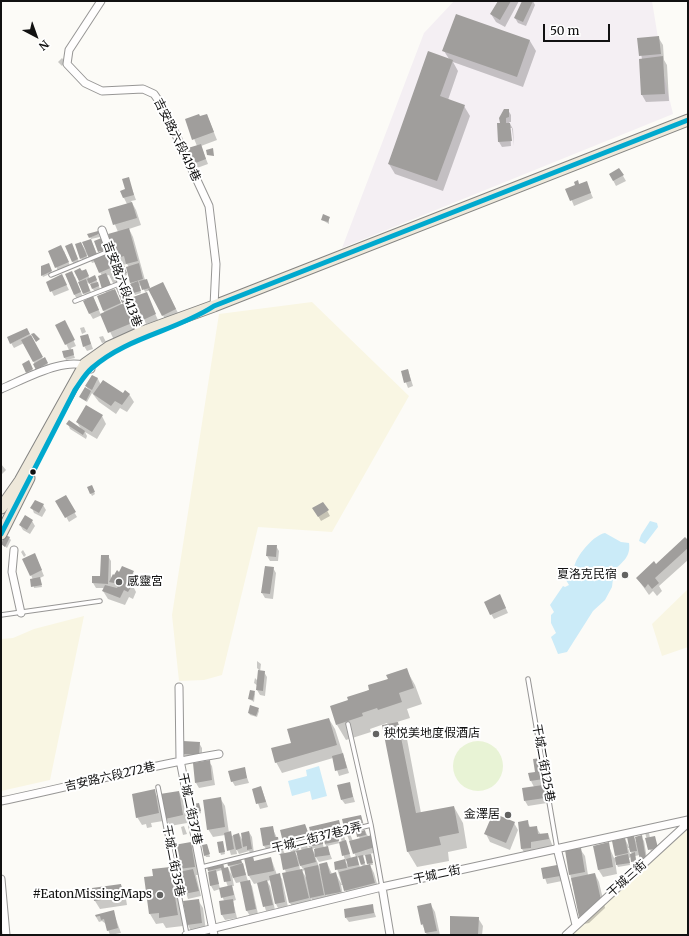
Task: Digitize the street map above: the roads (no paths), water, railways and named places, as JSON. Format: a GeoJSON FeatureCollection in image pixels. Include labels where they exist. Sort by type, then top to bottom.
{"type":"FeatureCollection","features":[{"type":"Feature","properties":{"kind":"main road"},"geometry":{"type":"LineString","coordinates":[[1,508],[20,481],[88,366],[109,347],[688,120]]}},
{"type":"Feature","properties":{"kind":"main road"},"geometry":{"type":"LineString","coordinates":[[1,534],[88,366]]}},
{"type":"Feature","properties":{"kind":"street","name":"吉安路六段419巷"},"geometry":{"type":"LineString","coordinates":[[101,1],[69,50],[67,64],[85,83],[102,91],[143,89],[154,94],[163,107],[209,206],[216,264],[214,306]]}},
{"type":"Feature","properties":{"kind":"street","name":"吉安路六段413巷"},"geometry":{"type":"LineString","coordinates":[[102,230],[141,335]]}},
{"type":"Feature","properties":{"kind":"street"},"geometry":{"type":"LineString","coordinates":[[1,389],[63,364],[88,366]]}},
{"type":"Feature","properties":{"kind":"street"},"geometry":{"type":"LineString","coordinates":[[14,550],[12,572],[21,613]]}},
{"type":"Feature","properties":{"kind":"street","name":"干城二街37巷"},"geometry":{"type":"LineString","coordinates":[[179,687],[180,760],[214,932]]}},
{"type":"Feature","properties":{"kind":"street","name":"吉安路六段272巷"},"geometry":{"type":"LineString","coordinates":[[1,801],[56,790],[180,760],[219,754]]}},
{"type":"Feature","properties":{"kind":"street","name":"干城二街"},"geometry":{"type":"LineString","coordinates":[[187,935],[214,932],[382,887],[688,820]]}},
{"type":"Feature","properties":{"kind":"street","name":"干城三街"},"geometry":{"type":"LineString","coordinates":[[566,935],[688,823]]}},
{"type":"Feature","properties":{"kind":"street"},"geometry":{"type":"LineString","coordinates":[[558,848],[576,925]]}},
{"type":"Feature","properties":{"kind":"street"},"geometry":{"type":"LineString","coordinates":[[1,878],[2,917],[6,935]]}},
{"type":"Feature","properties":{"kind":"street"},"geometry":{"type":"LineString","coordinates":[[382,887],[390,935]]}},
{"type":"Feature","properties":{"kind":"lane"},"geometry":{"type":"LineString","coordinates":[[51,275],[110,250]]}},
{"type":"Feature","properties":{"kind":"lane"},"geometry":{"type":"LineString","coordinates":[[75,301],[122,282]]}},
{"type":"Feature","properties":{"kind":"lane"},"geometry":{"type":"LineString","coordinates":[[1,615],[100,601]]}},
{"type":"Feature","properties":{"kind":"lane","name":"干城二街125巷"},"geometry":{"type":"LineString","coordinates":[[528,679],[558,848]]}},
{"type":"Feature","properties":{"kind":"lane"},"geometry":{"type":"LineString","coordinates":[[348,724],[371,825]]}},
{"type":"Feature","properties":{"kind":"lane","name":"干城二街35巷"},"geometry":{"type":"LineString","coordinates":[[158,787],[187,935]]}},
{"type":"Feature","properties":{"kind":"lane","name":"干城二街37巷2弄"},"geometry":{"type":"LineString","coordinates":[[202,867],[371,825],[382,887]]}},
{"type":"Feature","properties":{"kind":"water"},"geometry":{"type":"Polygon","coordinates":[[[650,521],[657,523],[658,527],[645,544],[639,541],[650,521]]]}},
{"type":"Feature","properties":{"kind":"water"},"geometry":{"type":"Polygon","coordinates":[[[605,533],[621,542],[629,543],[628,555],[614,570],[612,587],[605,600],[593,611],[567,652],[558,654],[551,637],[556,633],[551,623],[551,615],[554,612],[550,605],[563,586],[565,587],[569,585],[566,580],[571,575],[583,550],[596,537],[605,533]]]}},
{"type":"Feature","properties":{"kind":"water"},"geometry":{"type":"Polygon","coordinates":[[[319,766],[327,796],[312,800],[310,791],[292,796],[288,781],[307,776],[306,770],[319,766]]]}},
{"type":"Feature","properties":{"kind":"place","name":"夏洛克民宿"},"geometry":{"type":"Point","coordinates":[625,575]}},
{"type":"Feature","properties":{"kind":"place","name":"感靈宮"},"geometry":{"type":"Point","coordinates":[119,582]}},
{"type":"Feature","properties":{"kind":"place","name":"秧悦美地度假酒店"},"geometry":{"type":"Point","coordinates":[376,734]}},
{"type":"Feature","properties":{"kind":"place","name":"金澤居"},"geometry":{"type":"Point","coordinates":[508,815]}},
{"type":"Feature","properties":{"kind":"place","name":"#EatonMissingMaps"},"geometry":{"type":"Point","coordinates":[160,895]}}]}
